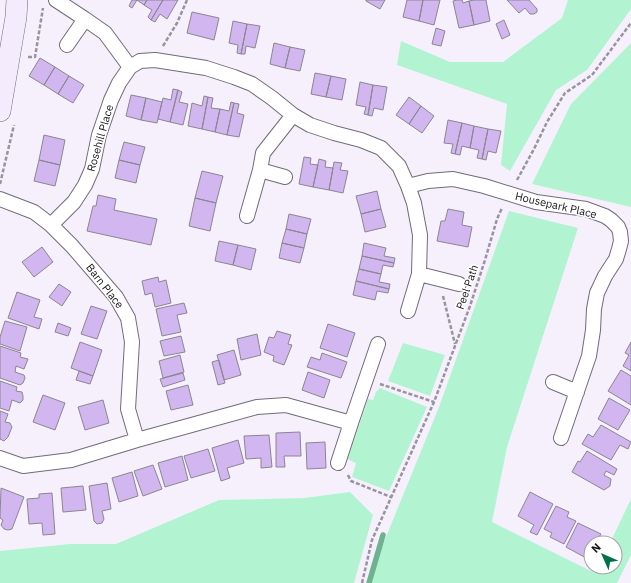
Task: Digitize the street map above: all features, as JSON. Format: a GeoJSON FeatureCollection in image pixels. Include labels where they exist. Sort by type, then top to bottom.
{"type":"FeatureCollection","features":[{"type":"Feature","properties":{"kind":"street"},"geometry":{"type":"LineString","coordinates":[[0,111],[16,17],[17,0]]}},
{"type":"Feature","properties":{"kind":"street"},"geometry":{"type":"LineString","coordinates":[[49,3],[85,19],[105,33],[130,67],[140,61],[155,60],[206,68],[234,77],[252,84],[293,115],[310,125],[361,140],[380,148],[399,166],[414,204],[420,235],[425,275],[408,311]]}},
{"type":"Feature","properties":{"kind":"street"},"geometry":{"type":"LineString","coordinates":[[67,45],[85,19]]}},
{"type":"Feature","properties":{"kind":"street","name":"Rosehill Place"},"geometry":{"type":"LineString","coordinates":[[52,225],[74,202],[86,185],[92,169],[100,135],[111,100],[119,83],[130,67]]}},
{"type":"Feature","properties":{"kind":"street"},"geometry":{"type":"LineString","coordinates":[[247,216],[260,170],[263,153],[293,115]]}},
{"type":"Feature","properties":{"kind":"street"},"geometry":{"type":"LineString","coordinates":[[260,170],[285,177]]}},
{"type":"Feature","properties":{"kind":"street"},"geometry":{"type":"LineString","coordinates":[[408,186],[428,181],[453,179],[484,186],[508,194]]}},
{"type":"Feature","properties":{"kind":"street","name":"Housepark Place"},"geometry":{"type":"LineString","coordinates":[[508,194],[536,202],[586,209],[611,220],[618,227],[620,232],[620,249],[597,293],[589,356],[561,438]]}},
{"type":"Feature","properties":{"kind":"street","name":"Barn Place"},"geometry":{"type":"LineString","coordinates":[[0,199],[34,212],[52,225],[116,297],[128,318],[132,342],[128,409],[137,440]]}},
{"type":"Feature","properties":{"kind":"street"},"geometry":{"type":"LineString","coordinates":[[425,275],[459,284]]}},
{"type":"Feature","properties":{"kind":"street"},"geometry":{"type":"LineString","coordinates":[[338,463],[378,344]]}},
{"type":"Feature","properties":{"kind":"street"},"geometry":{"type":"LineString","coordinates":[[553,382],[577,392]]}},
{"type":"Feature","properties":{"kind":"street"},"geometry":{"type":"LineString","coordinates":[[0,458],[23,466],[71,460],[257,407],[286,406],[351,423]]}},
{"type":"Feature","properties":{"kind":"path"},"geometry":{"type":"LineString","coordinates":[[155,60],[177,23],[187,0]]}},
{"type":"Feature","properties":{"kind":"path"},"geometry":{"type":"LineString","coordinates":[[9,57],[35,57],[49,3]]}},
{"type":"Feature","properties":{"kind":"path","name":"Peel Path"},"geometry":{"type":"LineString","coordinates":[[362,583],[372,540],[434,402],[474,293],[497,219],[508,194],[523,170],[565,92],[592,75],[631,23]]}},
{"type":"Feature","properties":{"kind":"path"},"geometry":{"type":"LineString","coordinates":[[425,275],[441,288],[455,344]]}},
{"type":"Feature","properties":{"kind":"path"},"geometry":{"type":"LineString","coordinates":[[361,392],[370,396],[374,386],[380,384],[434,402]]}},
{"type":"Feature","properties":{"kind":"path"},"geometry":{"type":"LineString","coordinates":[[338,463],[349,466],[347,474],[351,481],[391,497]]}},
{"type":"Feature","properties":{"kind":"green space"},"geometry":{"type":"Polygon","coordinates":[[[568,0],[631,0],[631,9],[587,70],[556,90],[510,171],[501,165],[507,104],[397,65],[401,41],[450,62],[503,62],[562,18],[568,0]]]}},
{"type":"Feature","properties":{"kind":"green space"},"geometry":{"type":"Polygon","coordinates":[[[631,43],[631,207],[532,184],[571,104],[631,43]]]}},
{"type":"Feature","properties":{"kind":"green space"},"geometry":{"type":"Polygon","coordinates":[[[509,211],[578,228],[507,447],[492,522],[583,567],[583,575],[621,575],[617,583],[372,583],[377,559],[439,407],[509,211]]]}},
{"type":"Feature","properties":{"kind":"green space"},"geometry":{"type":"Polygon","coordinates":[[[403,343],[445,355],[430,396],[388,381],[403,343]]]}},
{"type":"Feature","properties":{"kind":"green space"},"geometry":{"type":"Polygon","coordinates":[[[380,388],[427,407],[389,491],[352,477],[356,463],[347,459],[368,399],[373,400],[376,392],[380,388]]]}},
{"type":"Feature","properties":{"kind":"green space"},"geometry":{"type":"Polygon","coordinates":[[[350,492],[373,515],[354,583],[0,583],[0,551],[70,544],[116,544],[219,500],[304,498],[350,492]]]}},
{"type":"Feature","properties":{"kind":"green space"},"geometry":{"type":"Polygon","coordinates":[[[631,499],[631,555],[623,571],[623,535],[614,535],[631,499]]]}},
{"type":"Feature","properties":{"kind":"building"},"geometry":{"type":"Polygon","coordinates":[[[132,0],[137,0],[132,8],[129,6],[132,0]]]}},
{"type":"Feature","properties":{"kind":"building"},"geometry":{"type":"Polygon","coordinates":[[[137,0],[147,0],[144,5],[137,0]]]}},
{"type":"Feature","properties":{"kind":"building"},"geometry":{"type":"Polygon","coordinates":[[[147,0],[163,0],[151,20],[148,17],[152,10],[144,5],[147,0]]]}},
{"type":"Feature","properties":{"kind":"building"},"geometry":{"type":"Polygon","coordinates":[[[163,0],[178,0],[167,19],[160,14],[155,22],[151,20],[163,0]]]}},
{"type":"Feature","properties":{"kind":"building"},"geometry":{"type":"Polygon","coordinates":[[[366,0],[385,0],[380,9],[366,0]]]}},
{"type":"Feature","properties":{"kind":"building"},"geometry":{"type":"Polygon","coordinates":[[[407,0],[423,0],[419,21],[403,17],[407,0]]]}},
{"type":"Feature","properties":{"kind":"building"},"geometry":{"type":"Polygon","coordinates":[[[423,0],[440,0],[434,25],[419,21],[423,0]]]}},
{"type":"Feature","properties":{"kind":"building"},"geometry":{"type":"Polygon","coordinates":[[[462,0],[463,3],[469,1],[474,25],[459,28],[453,1],[462,0]]]}},
{"type":"Feature","properties":{"kind":"building"},"geometry":{"type":"Polygon","coordinates":[[[486,0],[490,21],[474,25],[469,1],[486,0]]]}},
{"type":"Feature","properties":{"kind":"building"},"geometry":{"type":"Polygon","coordinates":[[[507,0],[529,0],[537,9],[537,12],[530,14],[525,8],[519,13],[507,0]]]}},
{"type":"Feature","properties":{"kind":"building"},"geometry":{"type":"Polygon","coordinates":[[[192,12],[219,18],[214,40],[187,33],[192,12]]]}},
{"type":"Feature","properties":{"kind":"building"},"geometry":{"type":"Polygon","coordinates":[[[504,20],[510,35],[502,39],[496,24],[504,20]]]}},
{"type":"Feature","properties":{"kind":"building"},"geometry":{"type":"Polygon","coordinates":[[[233,21],[247,24],[241,54],[237,53],[238,45],[229,43],[233,21]]]}},
{"type":"Feature","properties":{"kind":"building"},"geometry":{"type":"Polygon","coordinates":[[[247,24],[260,26],[255,48],[246,46],[245,54],[241,54],[247,24]]]}},
{"type":"Feature","properties":{"kind":"building"},"geometry":{"type":"Polygon","coordinates":[[[436,28],[445,31],[441,46],[432,44],[436,28]]]}},
{"type":"Feature","properties":{"kind":"building"},"geometry":{"type":"Polygon","coordinates":[[[274,43],[290,47],[285,68],[270,64],[274,43]]]}},
{"type":"Feature","properties":{"kind":"building"},"geometry":{"type":"Polygon","coordinates":[[[290,47],[305,50],[300,71],[285,68],[290,47]]]}},
{"type":"Feature","properties":{"kind":"building"},"geometry":{"type":"Polygon","coordinates":[[[40,58],[55,67],[44,85],[29,76],[40,58]]]}},
{"type":"Feature","properties":{"kind":"building"},"geometry":{"type":"Polygon","coordinates":[[[55,67],[69,76],[58,94],[44,85],[55,67]]]}},
{"type":"Feature","properties":{"kind":"building"},"geometry":{"type":"Polygon","coordinates":[[[315,73],[331,76],[326,97],[311,94],[315,73]]]}},
{"type":"Feature","properties":{"kind":"building"},"geometry":{"type":"Polygon","coordinates":[[[69,76],[84,85],[73,103],[58,94],[69,76]]]}},
{"type":"Feature","properties":{"kind":"building"},"geometry":{"type":"Polygon","coordinates":[[[331,76],[346,79],[342,100],[326,97],[331,76]]]}},
{"type":"Feature","properties":{"kind":"building"},"geometry":{"type":"Polygon","coordinates":[[[360,82],[373,85],[368,115],[364,114],[366,107],[356,105],[360,82]]]}},
{"type":"Feature","properties":{"kind":"building"},"geometry":{"type":"Polygon","coordinates":[[[373,85],[387,87],[383,110],[374,108],[372,116],[368,115],[373,85]]]}},
{"type":"Feature","properties":{"kind":"building"},"geometry":{"type":"Polygon","coordinates":[[[173,89],[178,90],[170,122],[158,119],[163,98],[171,100],[173,89]]]}},
{"type":"Feature","properties":{"kind":"building"},"geometry":{"type":"Polygon","coordinates":[[[178,90],[182,92],[179,102],[188,104],[183,125],[170,122],[178,90]]]}},
{"type":"Feature","properties":{"kind":"building"},"geometry":{"type":"Polygon","coordinates":[[[131,95],[146,98],[141,120],[126,116],[131,95]]]}},
{"type":"Feature","properties":{"kind":"building"},"geometry":{"type":"Polygon","coordinates":[[[204,96],[208,97],[202,129],[188,126],[192,103],[202,106],[204,96]]]}},
{"type":"Feature","properties":{"kind":"building"},"geometry":{"type":"Polygon","coordinates":[[[208,97],[213,98],[211,108],[220,109],[215,132],[202,129],[208,97]]]}},
{"type":"Feature","properties":{"kind":"building"},"geometry":{"type":"Polygon","coordinates":[[[409,97],[421,106],[409,124],[396,115],[409,97]]]}},
{"type":"Feature","properties":{"kind":"building"},"geometry":{"type":"Polygon","coordinates":[[[146,98],[162,102],[157,123],[141,120],[146,98]]]}},
{"type":"Feature","properties":{"kind":"building"},"geometry":{"type":"Polygon","coordinates":[[[231,102],[234,103],[227,135],[215,132],[220,109],[229,111],[231,102]]]}},
{"type":"Feature","properties":{"kind":"building"},"geometry":{"type":"Polygon","coordinates":[[[234,103],[239,104],[237,113],[244,115],[239,137],[227,135],[234,103]]]}},
{"type":"Feature","properties":{"kind":"building"},"geometry":{"type":"Polygon","coordinates":[[[421,106],[434,116],[422,133],[409,124],[421,106]]]}},
{"type":"Feature","properties":{"kind":"building"},"geometry":{"type":"Polygon","coordinates":[[[448,120],[462,123],[455,154],[451,153],[453,144],[444,143],[448,120]]]}},
{"type":"Feature","properties":{"kind":"building"},"geometry":{"type":"Polygon","coordinates":[[[462,123],[474,126],[470,148],[462,146],[460,155],[455,154],[462,123]]]}},
{"type":"Feature","properties":{"kind":"building"},"geometry":{"type":"Polygon","coordinates":[[[474,126],[488,129],[482,159],[477,158],[479,150],[470,148],[474,126]]]}},
{"type":"Feature","properties":{"kind":"building"},"geometry":{"type":"Polygon","coordinates":[[[488,129],[501,131],[496,153],[488,151],[486,160],[482,159],[488,129]]]}},
{"type":"Feature","properties":{"kind":"building"},"geometry":{"type":"Polygon","coordinates":[[[44,135],[65,140],[60,165],[39,160],[44,135]]]}},
{"type":"Feature","properties":{"kind":"building"},"geometry":{"type":"Polygon","coordinates":[[[124,142],[145,147],[140,165],[119,160],[124,142]]]}},
{"type":"Feature","properties":{"kind":"building"},"geometry":{"type":"Polygon","coordinates":[[[304,157],[311,158],[310,164],[318,165],[313,187],[299,184],[304,157]]]}},
{"type":"Feature","properties":{"kind":"building"},"geometry":{"type":"Polygon","coordinates":[[[319,159],[326,161],[325,167],[333,168],[329,190],[313,187],[319,159]]]}},
{"type":"Feature","properties":{"kind":"building"},"geometry":{"type":"Polygon","coordinates":[[[39,160],[60,165],[55,186],[34,181],[39,160]]]}},
{"type":"Feature","properties":{"kind":"building"},"geometry":{"type":"Polygon","coordinates":[[[119,160],[140,165],[136,183],[115,178],[119,160]]]}},
{"type":"Feature","properties":{"kind":"building"},"geometry":{"type":"Polygon","coordinates":[[[334,162],[342,163],[340,170],[348,171],[343,193],[329,190],[334,162]]]}},
{"type":"Feature","properties":{"kind":"building"},"geometry":{"type":"Polygon","coordinates":[[[202,171],[223,176],[216,203],[195,198],[202,171]]]}},
{"type":"Feature","properties":{"kind":"building"},"geometry":{"type":"Polygon","coordinates":[[[377,191],[381,209],[361,214],[356,196],[377,191]]]}},
{"type":"Feature","properties":{"kind":"building"},"geometry":{"type":"Polygon","coordinates":[[[98,195],[116,199],[114,210],[157,219],[151,245],[87,231],[93,206],[96,206],[98,195]]]}},
{"type":"Feature","properties":{"kind":"building"},"geometry":{"type":"Polygon","coordinates":[[[195,198],[216,203],[210,231],[189,226],[195,198]]]}},
{"type":"Feature","properties":{"kind":"building"},"geometry":{"type":"Polygon","coordinates":[[[381,209],[386,227],[365,232],[361,214],[381,209]]]}},
{"type":"Feature","properties":{"kind":"building"},"geometry":{"type":"Polygon","coordinates":[[[448,209],[464,212],[462,225],[472,227],[468,247],[437,241],[441,221],[445,221],[448,209]]]}},
{"type":"Feature","properties":{"kind":"building"},"geometry":{"type":"Polygon","coordinates":[[[289,214],[311,219],[307,234],[286,229],[289,214]]]}},
{"type":"Feature","properties":{"kind":"building"},"geometry":{"type":"Polygon","coordinates":[[[286,229],[307,234],[304,248],[282,243],[286,229]]]}},
{"type":"Feature","properties":{"kind":"building"},"geometry":{"type":"Polygon","coordinates":[[[219,241],[238,245],[233,265],[215,261],[219,241]]]}},
{"type":"Feature","properties":{"kind":"building"},"geometry":{"type":"Polygon","coordinates":[[[282,243],[304,248],[300,263],[279,258],[282,243]]]}},
{"type":"Feature","properties":{"kind":"building"},"geometry":{"type":"Polygon","coordinates":[[[364,243],[386,248],[384,256],[395,258],[394,263],[362,256],[364,243]]]}},
{"type":"Feature","properties":{"kind":"building"},"geometry":{"type":"Polygon","coordinates":[[[238,245],[256,249],[251,270],[233,265],[238,245]]]}},
{"type":"Feature","properties":{"kind":"building"},"geometry":{"type":"Polygon","coordinates":[[[42,247],[53,262],[34,277],[22,262],[42,247]]]}},
{"type":"Feature","properties":{"kind":"building"},"geometry":{"type":"Polygon","coordinates":[[[362,256],[394,263],[393,267],[383,265],[381,274],[359,269],[362,256]]]}},
{"type":"Feature","properties":{"kind":"building"},"geometry":{"type":"Polygon","coordinates":[[[359,269],[381,274],[379,282],[390,284],[389,289],[356,281],[359,269]]]}},
{"type":"Feature","properties":{"kind":"building"},"geometry":{"type":"Polygon","coordinates":[[[158,277],[159,282],[166,280],[171,303],[155,307],[152,293],[145,295],[142,281],[158,277]]]}},
{"type":"Feature","properties":{"kind":"building"},"geometry":{"type":"Polygon","coordinates":[[[356,281],[389,289],[388,293],[377,291],[375,300],[353,295],[356,281]]]}},
{"type":"Feature","properties":{"kind":"building"},"geometry":{"type":"Polygon","coordinates":[[[59,284],[71,292],[62,306],[49,297],[59,284]]]}},
{"type":"Feature","properties":{"kind":"building"},"geometry":{"type":"Polygon","coordinates":[[[17,292],[40,300],[34,317],[42,319],[39,329],[8,318],[17,292]]]}},
{"type":"Feature","properties":{"kind":"building"},"geometry":{"type":"Polygon","coordinates":[[[184,303],[187,313],[177,315],[181,332],[162,336],[156,309],[184,303]]]}},
{"type":"Feature","properties":{"kind":"building"},"geometry":{"type":"Polygon","coordinates":[[[91,306],[107,311],[97,339],[81,334],[91,306]]]}},
{"type":"Feature","properties":{"kind":"building"},"geometry":{"type":"Polygon","coordinates":[[[5,321],[27,327],[20,351],[0,344],[0,337],[5,321]]]}},
{"type":"Feature","properties":{"kind":"building"},"geometry":{"type":"Polygon","coordinates":[[[58,323],[71,328],[68,336],[55,332],[58,323]]]}},
{"type":"Feature","properties":{"kind":"building"},"geometry":{"type":"Polygon","coordinates":[[[328,324],[355,333],[347,357],[320,348],[328,324]]]}},
{"type":"Feature","properties":{"kind":"building"},"geometry":{"type":"Polygon","coordinates":[[[277,331],[291,335],[288,344],[292,345],[284,365],[273,361],[274,356],[264,352],[269,337],[274,338],[277,331]]]}},
{"type":"Feature","properties":{"kind":"building"},"geometry":{"type":"Polygon","coordinates":[[[257,334],[261,355],[241,360],[237,339],[257,334]]]}},
{"type":"Feature","properties":{"kind":"building"},"geometry":{"type":"Polygon","coordinates":[[[181,336],[185,352],[164,356],[160,341],[181,336]]]}},
{"type":"Feature","properties":{"kind":"building"},"geometry":{"type":"Polygon","coordinates":[[[80,342],[102,350],[93,376],[71,368],[80,342]]]}},
{"type":"Feature","properties":{"kind":"building"},"geometry":{"type":"Polygon","coordinates":[[[631,342],[631,371],[623,366],[629,355],[625,353],[631,342]]]}},
{"type":"Feature","properties":{"kind":"building"},"geometry":{"type":"Polygon","coordinates":[[[0,346],[21,353],[20,357],[28,359],[24,369],[16,366],[15,372],[24,375],[25,378],[23,383],[20,385],[0,378],[0,346]]]}},
{"type":"Feature","properties":{"kind":"building"},"geometry":{"type":"Polygon","coordinates":[[[234,350],[241,375],[224,380],[217,355],[234,350]]]}},
{"type":"Feature","properties":{"kind":"building"},"geometry":{"type":"Polygon","coordinates":[[[322,353],[347,362],[341,378],[307,367],[311,357],[320,360],[322,353]]]}},
{"type":"Feature","properties":{"kind":"building"},"geometry":{"type":"Polygon","coordinates":[[[180,355],[184,372],[163,378],[159,361],[180,355]]]}},
{"type":"Feature","properties":{"kind":"building"},"geometry":{"type":"Polygon","coordinates":[[[219,360],[225,383],[218,385],[212,362],[219,360]]]}},
{"type":"Feature","properties":{"kind":"building"},"geometry":{"type":"Polygon","coordinates":[[[621,370],[631,376],[631,405],[608,391],[621,370]]]}},
{"type":"Feature","properties":{"kind":"building"},"geometry":{"type":"Polygon","coordinates":[[[79,371],[93,376],[90,384],[76,380],[79,371]]]}},
{"type":"Feature","properties":{"kind":"building"},"geometry":{"type":"Polygon","coordinates":[[[308,372],[330,380],[324,398],[302,390],[308,372]]]}},
{"type":"Feature","properties":{"kind":"building"},"geometry":{"type":"Polygon","coordinates":[[[183,373],[185,380],[163,387],[160,379],[183,373]]]}},
{"type":"Feature","properties":{"kind":"building"},"geometry":{"type":"Polygon","coordinates":[[[0,381],[17,387],[16,391],[22,392],[23,400],[20,403],[12,400],[9,411],[0,408],[0,381]]]}},
{"type":"Feature","properties":{"kind":"building"},"geometry":{"type":"Polygon","coordinates":[[[188,385],[193,405],[171,410],[166,391],[188,385]]]}},
{"type":"Feature","properties":{"kind":"building"},"geometry":{"type":"Polygon","coordinates":[[[43,395],[65,403],[55,430],[33,422],[43,395]]]}},
{"type":"Feature","properties":{"kind":"building"},"geometry":{"type":"Polygon","coordinates":[[[609,398],[630,410],[618,430],[598,419],[609,398]]]}},
{"type":"Feature","properties":{"kind":"building"},"geometry":{"type":"Polygon","coordinates":[[[103,400],[109,423],[85,430],[78,407],[103,400]]]}},
{"type":"Feature","properties":{"kind":"building"},"geometry":{"type":"Polygon","coordinates":[[[0,411],[8,414],[5,422],[10,423],[12,427],[8,437],[4,441],[0,439],[0,411]]]}},
{"type":"Feature","properties":{"kind":"building"},"geometry":{"type":"Polygon","coordinates":[[[601,425],[631,442],[628,449],[620,445],[611,460],[582,444],[588,434],[593,437],[601,425]]]}},
{"type":"Feature","properties":{"kind":"building"},"geometry":{"type":"Polygon","coordinates":[[[300,432],[301,456],[284,456],[285,467],[276,467],[276,433],[300,432]]]}},
{"type":"Feature","properties":{"kind":"building"},"geometry":{"type":"Polygon","coordinates":[[[269,435],[272,467],[261,468],[261,458],[246,459],[244,436],[269,435]]]}},
{"type":"Feature","properties":{"kind":"building"},"geometry":{"type":"Polygon","coordinates":[[[238,440],[244,463],[227,468],[230,478],[221,481],[212,448],[238,440]]]}},
{"type":"Feature","properties":{"kind":"building"},"geometry":{"type":"Polygon","coordinates":[[[325,442],[326,468],[307,469],[306,443],[325,442]]]}},
{"type":"Feature","properties":{"kind":"building"},"geometry":{"type":"Polygon","coordinates":[[[208,449],[215,471],[191,478],[184,456],[208,449]]]}},
{"type":"Feature","properties":{"kind":"building"},"geometry":{"type":"Polygon","coordinates":[[[587,451],[617,469],[614,475],[606,471],[604,475],[611,479],[610,486],[604,490],[572,472],[578,461],[580,462],[587,451]]]}},
{"type":"Feature","properties":{"kind":"building"},"geometry":{"type":"Polygon","coordinates":[[[182,456],[188,480],[165,487],[158,463],[182,456]]]}},
{"type":"Feature","properties":{"kind":"building"},"geometry":{"type":"Polygon","coordinates":[[[153,465],[162,489],[143,496],[134,471],[153,465]]]}},
{"type":"Feature","properties":{"kind":"building"},"geometry":{"type":"Polygon","coordinates":[[[132,472],[138,496],[119,502],[112,478],[132,472]]]}},
{"type":"Feature","properties":{"kind":"building"},"geometry":{"type":"Polygon","coordinates":[[[107,483],[111,509],[102,511],[104,519],[102,523],[97,524],[94,521],[89,486],[107,483]]]}},
{"type":"Feature","properties":{"kind":"building"},"geometry":{"type":"Polygon","coordinates":[[[83,486],[86,510],[63,512],[61,488],[83,486]]]}},
{"type":"Feature","properties":{"kind":"building"},"geometry":{"type":"Polygon","coordinates":[[[1,488],[24,497],[12,529],[8,530],[4,529],[1,525],[3,520],[0,518],[1,488]]]}},
{"type":"Feature","properties":{"kind":"building"},"geometry":{"type":"Polygon","coordinates":[[[530,492],[553,504],[537,535],[530,532],[534,525],[518,516],[530,492]]]}},
{"type":"Feature","properties":{"kind":"building"},"geometry":{"type":"Polygon","coordinates":[[[52,493],[55,534],[43,535],[42,523],[29,524],[27,499],[39,498],[39,494],[52,493]]]}},
{"type":"Feature","properties":{"kind":"building"},"geometry":{"type":"Polygon","coordinates":[[[556,506],[569,512],[567,517],[576,521],[564,544],[550,537],[552,533],[544,529],[556,506]]]}},
{"type":"Feature","properties":{"kind":"building"},"geometry":{"type":"Polygon","coordinates":[[[578,523],[601,534],[583,535],[583,556],[566,547],[578,523]]]}},
{"type":"Feature","properties":{"kind":"waterway"},"geometry":{"type":"LineString","coordinates":[[369,583],[383,535]]}}]}
